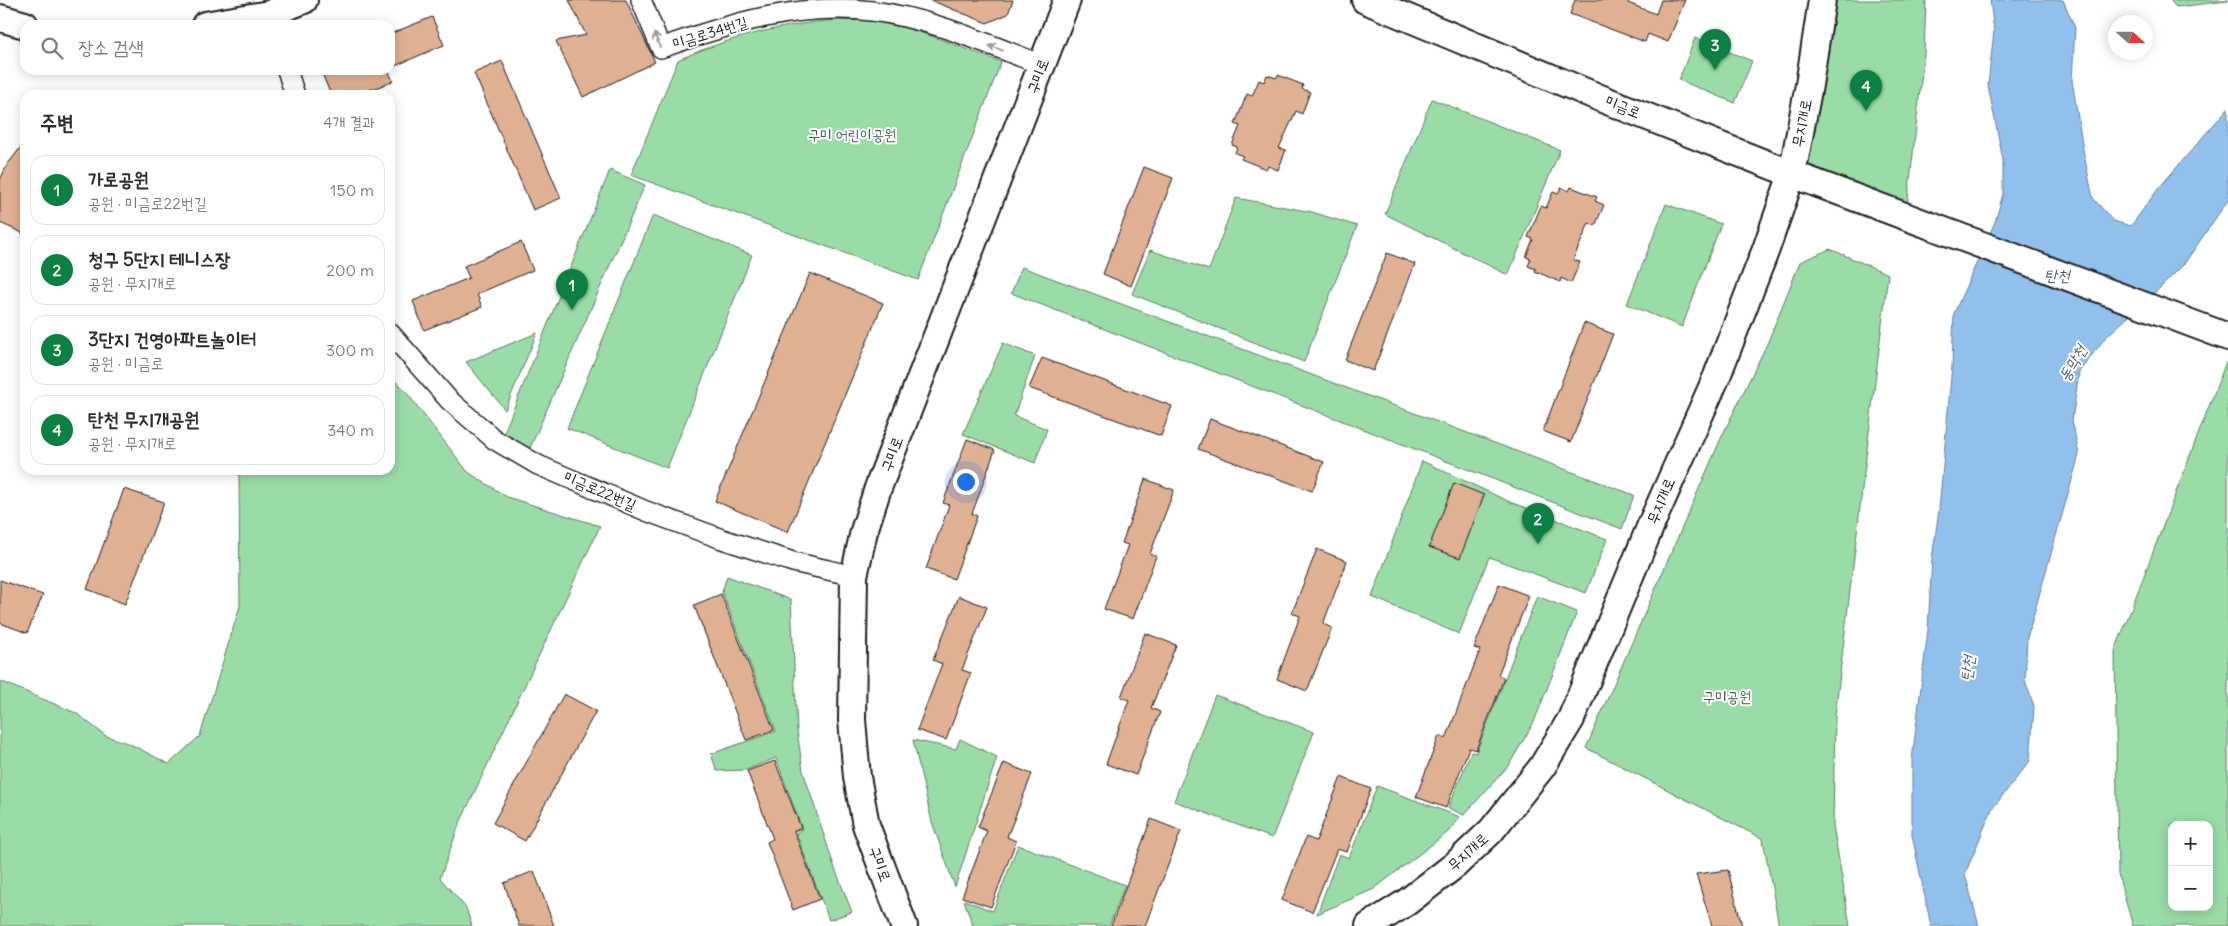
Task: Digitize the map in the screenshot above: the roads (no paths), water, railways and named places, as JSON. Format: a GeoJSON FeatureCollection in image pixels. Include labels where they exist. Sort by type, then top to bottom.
{"type":"FeatureCollection","features":[{"type":"Feature","properties":{"kind":"street"},"geometry":{"type":"LineString","coordinates":[[271,19],[304,0]]}},
{"type":"Feature","properties":{"kind":"street","name":"미금로34번길"},"geometry":{"type":"LineString","coordinates":[[641,0],[661,48],[703,33],[774,15],[854,10],[894,15],[941,28],[1042,65]]}},
{"type":"Feature","properties":{"kind":"street","name":"구미로"},"geometry":{"type":"LineString","coordinates":[[904,926],[866,825],[857,777],[852,720],[854,576],[864,531],[878,488],[1067,0]]}},
{"type":"Feature","properties":{"kind":"street","name":"미금로"},"geometry":{"type":"LineString","coordinates":[[1366,0],[1605,100],[1883,210],[2228,336]]}},
{"type":"Feature","properties":{"kind":"street","name":"무지개로"},"geometry":{"type":"LineString","coordinates":[[1369,926],[1407,902],[1455,865],[1518,800],[1556,746],[1582,696],[1653,520],[1717,376],[1766,249],[1792,174],[1809,85],[1822,0]]}},
{"type":"Feature","properties":{"kind":"street"},"geometry":{"type":"LineString","coordinates":[[0,18],[20,24]]}},
{"type":"Feature","properties":{"kind":"street"},"geometry":{"type":"LineString","coordinates":[[289,75],[293,90]]}},
{"type":"Feature","properties":{"kind":"street","name":"미금로22번길"},"geometry":{"type":"LineString","coordinates":[[395,339],[449,400],[495,440],[538,465],[646,511],[722,539],[793,562],[854,576]]}},
{"type":"Feature","properties":{"kind":"water","name":"탄천"},"geometry":{"type":"Polygon","coordinates":[[[1990,0],[2063,0],[2075,28],[2072,80],[2093,198],[2113,221],[2131,226],[2158,189],[2228,108],[2228,200],[2184,264],[2105,338],[2079,372],[2072,420],[2079,455],[2027,638],[2025,680],[2034,706],[2030,761],[1992,809],[1965,874],[1979,926],[1931,926],[1912,835],[1912,760],[1928,630],[1932,559],[1939,510],[1952,366],[1954,313],[1995,222],[2003,194],[2003,160],[1988,85],[1994,31],[1990,0]]]}},
{"type":"Feature","properties":{"kind":"place","name":"3단지 건영아파트놀이터"},"geometry":{"type":"Point","coordinates":[1715,70]}},
{"type":"Feature","properties":{"kind":"place","name":"탄천 무지개공원"},"geometry":{"type":"Point","coordinates":[1866,111]}},
{"type":"Feature","properties":{"kind":"place","name":"가로공원"},"geometry":{"type":"Point","coordinates":[572,310]}},
{"type":"Feature","properties":{"kind":"place","name":"청구 5단지 테니스장"},"geometry":{"type":"Point","coordinates":[1538,544]}},
{"type":"Feature","properties":{"kind":"park label","name":"구미 어린이공원"},"geometry":{"type":"Point","coordinates":[852,135]}},
{"type":"Feature","properties":{"kind":"park label","name":"구미공원"},"geometry":{"type":"Point","coordinates":[1727,697]}},
{"type":"Feature","properties":{"kind":"water label","name":"동막천"},"geometry":{"type":"Point","coordinates":[2072,363]}}]}
